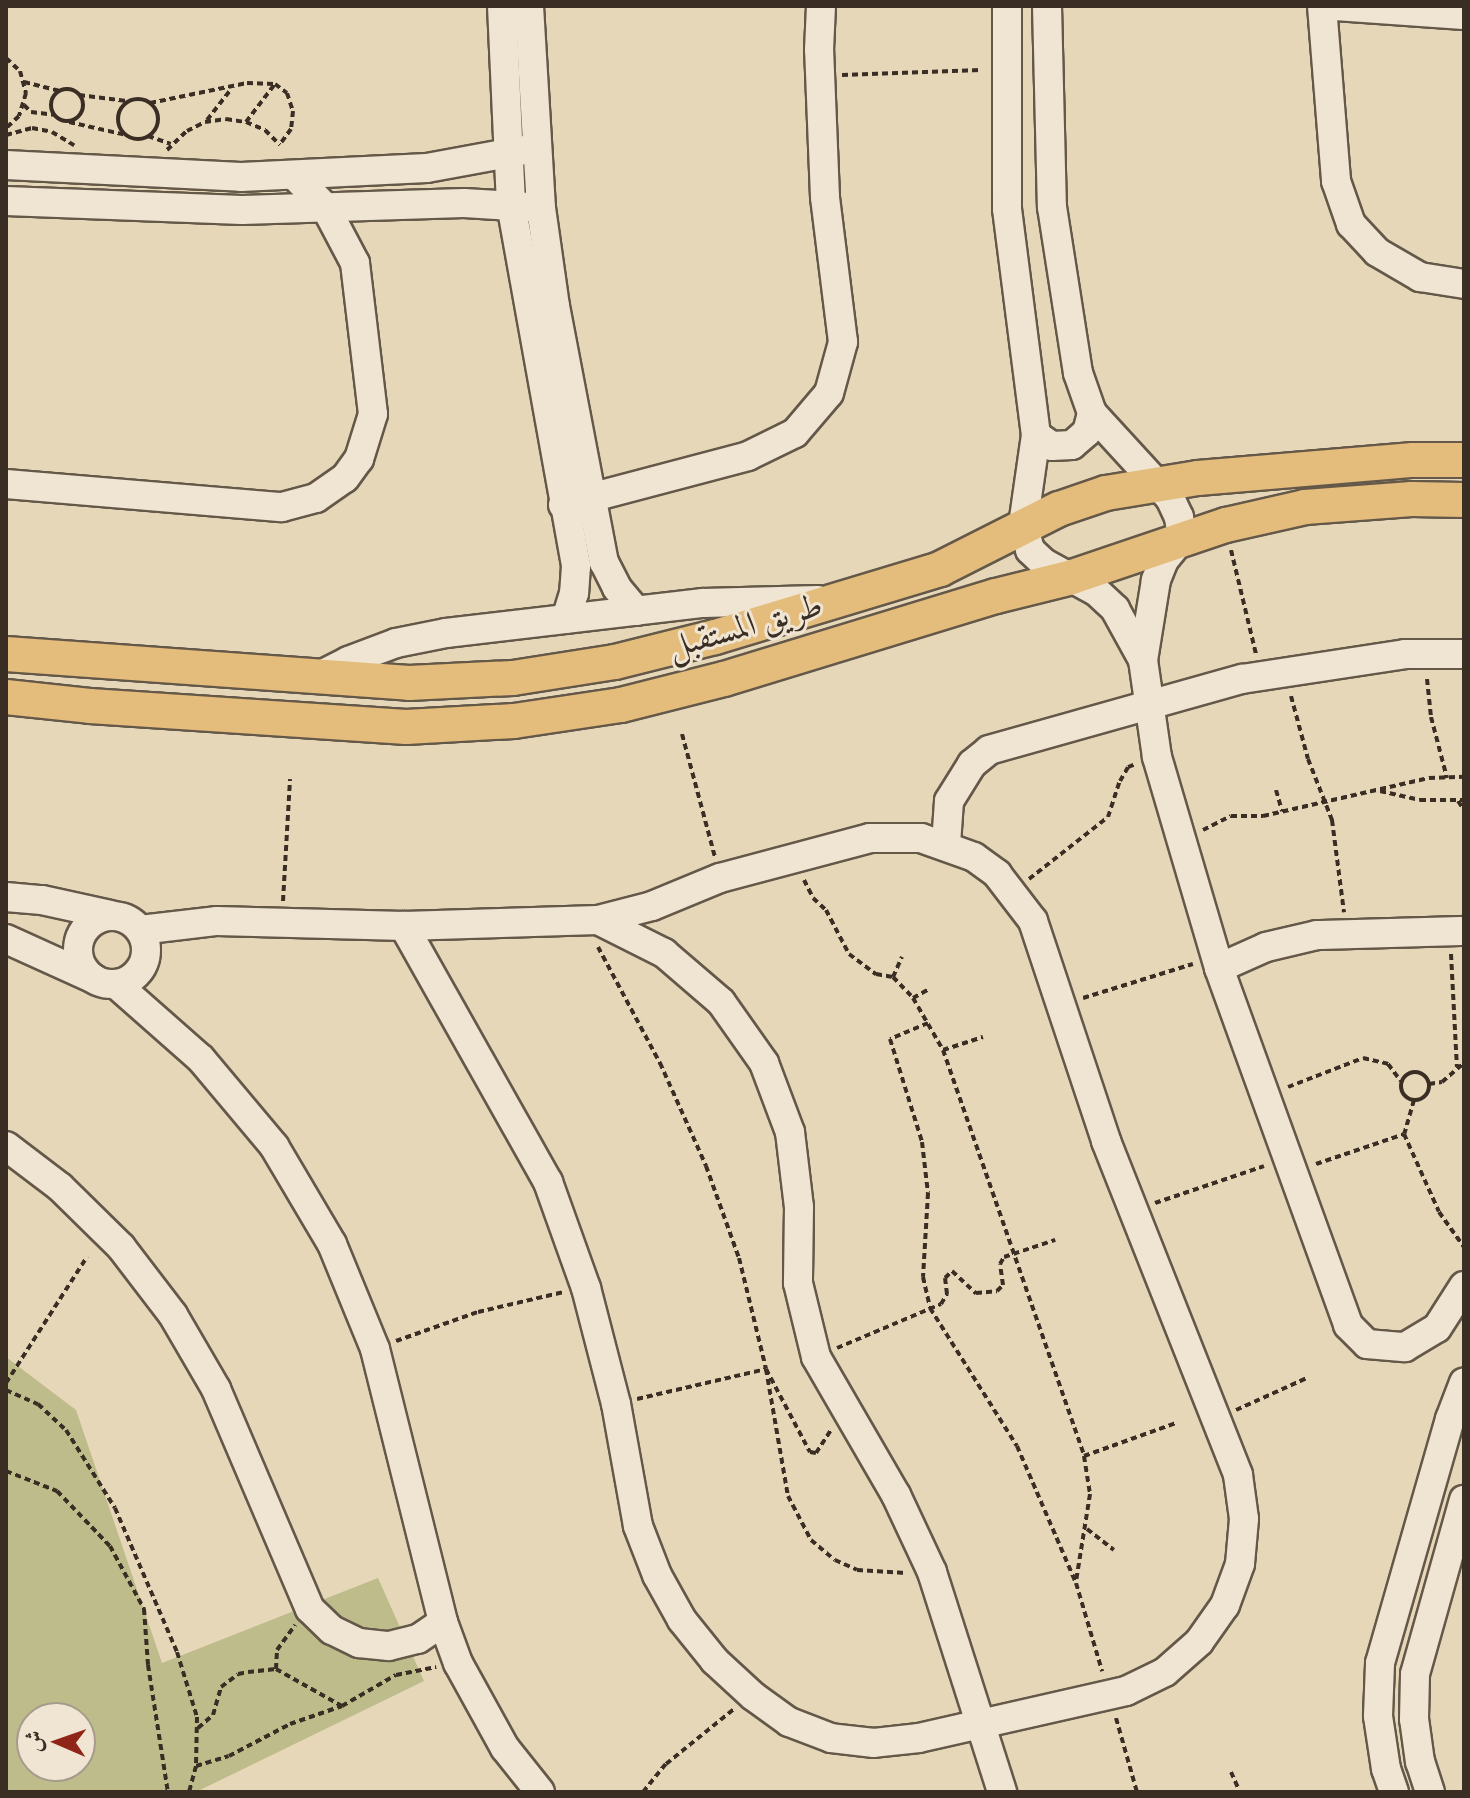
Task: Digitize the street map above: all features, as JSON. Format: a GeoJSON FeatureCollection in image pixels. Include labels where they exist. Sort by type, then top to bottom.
{"type":"FeatureCollection","features":[{"type":"Feature","properties":{"kind":"main road","name":"طريق المستقبل"},"geometry":{"type":"LineString","coordinates":[[6,654],[97,663],[409,683],[513,678],[615,662],[715,637],[940,569],[1023,525],[1106,493],[1155,482],[1285,470],[1413,460],[1464,460]]}},
{"type":"Feature","properties":{"kind":"main road"},"geometry":{"type":"LineString","coordinates":[[1240,522],[1285,470]]}},
{"type":"Feature","properties":{"kind":"main road","name":"طريق المستقبل"},"geometry":{"type":"LineString","coordinates":[[6,697],[90,706],[406,727],[514,721],[621,705],[724,679],[996,596],[1072,577],[1182,538],[1240,522],[1305,507],[1412,499],[1464,500]]}},
{"type":"Feature","properties":{"kind":"main road"},"geometry":{"type":"LineString","coordinates":[[940,569],[954,567],[979,575],[996,596]]}},
{"type":"Feature","properties":{"kind":"main road"},"geometry":{"type":"LineString","coordinates":[[90,706],[101,691],[101,671],[97,663]]}},
{"type":"Feature","properties":{"kind":"main road"},"geometry":{"type":"LineString","coordinates":[[148,710],[141,693],[143,674],[149,666]]}},
{"type":"Feature","properties":{"kind":"street"},"geometry":{"type":"LineString","coordinates":[[502,6],[511,204],[576,566],[574,593],[566,619]]}},
{"type":"Feature","properties":{"kind":"street"},"geometry":{"type":"LineString","coordinates":[[529,6],[541,208],[555,306],[604,562],[617,588],[636,611]]}},
{"type":"Feature","properties":{"kind":"street"},"geometry":{"type":"LineString","coordinates":[[563,505],[748,456],[795,433],[829,393],[843,342],[825,197],[820,76],[821,6]]}},
{"type":"Feature","properties":{"kind":"street"},"geometry":{"type":"LineString","coordinates":[[1007,6],[1007,209],[1036,435],[1023,525],[1030,550],[1044,563],[1072,577],[1115,609],[1143,660]]}},
{"type":"Feature","properties":{"kind":"street"},"geometry":{"type":"LineString","coordinates":[[1047,6],[1045,37],[1052,207],[1078,373],[1092,413],[1170,498],[1179,517],[1182,538],[1164,560],[1156,580],[1143,660],[1157,757],[1217,963],[1348,1325],[1367,1344],[1405,1347],[1422,1340],[1437,1328],[1464,1286]]}},
{"type":"Feature","properties":{"kind":"street"},"geometry":{"type":"LineString","coordinates":[[1322,6],[1336,181],[1351,224],[1377,252],[1420,277],[1464,284]]}},
{"type":"Feature","properties":{"kind":"street"},"geometry":{"type":"LineString","coordinates":[[1335,6],[1464,15]]}},
{"type":"Feature","properties":{"kind":"street"},"geometry":{"type":"LineString","coordinates":[[6,165],[157,174],[294,175],[427,168],[508,155],[537,147]]}},
{"type":"Feature","properties":{"kind":"street"},"geometry":{"type":"LineString","coordinates":[[6,484],[282,507],[316,498],[345,478],[359,459],[373,414],[355,263],[379,170]]}},
{"type":"Feature","properties":{"kind":"street"},"geometry":{"type":"LineString","coordinates":[[294,175],[326,208],[355,263]]}},
{"type":"Feature","properties":{"kind":"street"},"geometry":{"type":"LineString","coordinates":[[6,201],[242,210],[511,204],[541,208]]}},
{"type":"Feature","properties":{"kind":"street"},"geometry":{"type":"LineString","coordinates":[[1036,435],[1052,446],[1072,445],[1087,432],[1092,413]]}},
{"type":"Feature","properties":{"kind":"street"},"geometry":{"type":"LineString","coordinates":[[317,677],[396,643],[446,633],[754,599],[835,600]]}},
{"type":"Feature","properties":{"kind":"street"},"geometry":{"type":"LineString","coordinates":[[946,844],[949,801],[965,772],[989,750],[1274,674],[1424,654],[1464,654]]}},
{"type":"Feature","properties":{"kind":"street"},"geometry":{"type":"LineString","coordinates":[[140,930],[217,921],[404,926],[591,920],[652,906],[720,878],[883,837],[921,838],[946,844],[974,857],[1013,891],[1033,921],[1106,1141],[1238,1475],[1244,1519],[1240,1564],[1225,1605],[1199,1642],[1165,1672],[1110,1696],[983,1724],[874,1743],[831,1738],[789,1722],[753,1696],[707,1651],[682,1620],[657,1575],[638,1526],[616,1404],[586,1288],[548,1182],[404,926]]}},
{"type":"Feature","properties":{"kind":"street"},"geometry":{"type":"LineString","coordinates":[[6,897],[53,902],[132,922],[140,930],[146,952],[137,973],[105,981],[6,939]]}},
{"type":"Feature","properties":{"kind":"street"},"geometry":{"type":"LineString","coordinates":[[110,915],[90,923],[79,942],[81,963],[201,1059],[274,1146],[332,1244],[375,1349],[443,1622],[458,1663],[505,1748],[540,1792]]}},
{"type":"Feature","properties":{"kind":"street"},"geometry":{"type":"LineString","coordinates":[[591,920],[664,953],[721,1002],[764,1063],[790,1132],[799,1207],[798,1283],[816,1357],[896,1495],[932,1572],[983,1724],[1002,1792]]}},
{"type":"Feature","properties":{"kind":"street"},"geometry":{"type":"LineString","coordinates":[[1217,963],[1317,935],[1457,931]]}},
{"type":"Feature","properties":{"kind":"street"},"geometry":{"type":"LineString","coordinates":[[6,1146],[60,1187],[121,1247],[173,1315],[216,1389],[310,1609],[332,1630],[359,1643],[374,1645],[389,1646],[418,1639],[443,1622]]}},
{"type":"Feature","properties":{"kind":"street"},"geometry":{"type":"LineString","coordinates":[[1394,1792],[1386,1769],[1378,1716],[1380,1663],[1450,1419],[1464,1383]]}},
{"type":"Feature","properties":{"kind":"street"},"geometry":{"type":"LineString","coordinates":[[1430,1792],[1420,1762],[1414,1719],[1415,1674],[1464,1500]]}},
{"type":"Feature","properties":{"kind":"path"},"geometry":{"type":"LineString","coordinates":[[6,58],[20,71],[24,82],[24,105],[8,126],[12,132]]}},
{"type":"Feature","properties":{"kind":"path"},"geometry":{"type":"LineString","coordinates":[[820,76],[1005,69]]}},
{"type":"Feature","properties":{"kind":"path"},"geometry":{"type":"LineString","coordinates":[[24,82],[60,91],[67,89],[79,95],[127,101],[143,99],[150,103],[158,116],[157,124],[148,136]]}},
{"type":"Feature","properties":{"kind":"path"},"geometry":{"type":"LineString","coordinates":[[150,103],[247,83],[275,84],[287,93],[293,111],[291,129],[280,144]]}},
{"type":"Feature","properties":{"kind":"path"},"geometry":{"type":"LineString","coordinates":[[246,122],[275,84]]}},
{"type":"Feature","properties":{"kind":"path"},"geometry":{"type":"LineString","coordinates":[[205,122],[231,88]]}},
{"type":"Feature","properties":{"kind":"path"},"geometry":{"type":"LineString","coordinates":[[54,115],[51,101],[60,91]]}},
{"type":"Feature","properties":{"kind":"path"},"geometry":{"type":"LineString","coordinates":[[66,121],[73,120],[82,109],[79,95]]}},
{"type":"Feature","properties":{"kind":"path"},"geometry":{"type":"LineString","coordinates":[[126,135],[118,114],[127,101]]}},
{"type":"Feature","properties":{"kind":"path"},"geometry":{"type":"LineString","coordinates":[[24,105],[31,112],[54,115],[133,139],[148,136],[171,144]]}},
{"type":"Feature","properties":{"kind":"path"},"geometry":{"type":"LineString","coordinates":[[52,132],[59,119]]}},
{"type":"Feature","properties":{"kind":"path"},"geometry":{"type":"LineString","coordinates":[[157,174],[171,144],[187,131],[205,122],[226,119],[246,122],[265,130],[280,144],[294,175]]}},
{"type":"Feature","properties":{"kind":"path"},"geometry":{"type":"LineString","coordinates":[[1240,522],[1274,674],[1295,716],[1332,820],[1349,934]]}},
{"type":"Feature","properties":{"kind":"path"},"geometry":{"type":"LineString","coordinates":[[1424,654],[1431,717],[1447,778]]}},
{"type":"Feature","properties":{"kind":"path"},"geometry":{"type":"LineString","coordinates":[[682,734],[720,878]]}},
{"type":"Feature","properties":{"kind":"path"},"geometry":{"type":"LineString","coordinates":[[1013,891],[1108,817],[1128,767],[1157,757]]}},
{"type":"Feature","properties":{"kind":"path"},"geometry":{"type":"LineString","coordinates":[[1181,840],[1231,816],[1263,816],[1429,778],[1464,777]]}},
{"type":"Feature","properties":{"kind":"path"},"geometry":{"type":"LineString","coordinates":[[282,923],[290,779]]}},
{"type":"Feature","properties":{"kind":"path"},"geometry":{"type":"LineString","coordinates":[[1276,790],[1282,811]]}},
{"type":"Feature","properties":{"kind":"path"},"geometry":{"type":"LineString","coordinates":[[1378,790],[1420,800],[1461,800],[1464,810]]}},
{"type":"Feature","properties":{"kind":"path"},"geometry":{"type":"LineString","coordinates":[[799,858],[804,883],[826,910],[849,954],[876,974],[893,977],[913,998],[943,1050],[1084,1456],[1090,1494],[1087,1529],[1076,1583]]}},
{"type":"Feature","properties":{"kind":"path"},"geometry":{"type":"LineString","coordinates":[[591,920],[706,1166],[739,1258],[766,1369],[788,1496],[811,1540],[835,1560],[857,1570],[882,1574],[932,1572]]}},
{"type":"Feature","properties":{"kind":"path"},"geometry":{"type":"LineString","coordinates":[[1457,931],[1457,1067]]}},
{"type":"Feature","properties":{"kind":"path"},"geometry":{"type":"LineString","coordinates":[[893,977],[902,957]]}},
{"type":"Feature","properties":{"kind":"path"},"geometry":{"type":"LineString","coordinates":[[1062,1005],[1217,963]]}},
{"type":"Feature","properties":{"kind":"path"},"geometry":{"type":"LineString","coordinates":[[913,998],[929,989]]}},
{"type":"Feature","properties":{"kind":"path"},"geometry":{"type":"LineString","coordinates":[[928,1023],[890,1039],[922,1142],[928,1193],[923,1277],[930,1308],[1017,1446],[1076,1583],[1137,1792]]}},
{"type":"Feature","properties":{"kind":"path"},"geometry":{"type":"LineString","coordinates":[[943,1050],[983,1037]]}},
{"type":"Feature","properties":{"kind":"path"},"geometry":{"type":"LineString","coordinates":[[1264,1095],[1363,1058],[1388,1064],[1401,1081],[1403,1093],[1414,1100]]}},
{"type":"Feature","properties":{"kind":"path"},"geometry":{"type":"LineString","coordinates":[[1429,1084],[1442,1082],[1464,1063]]}},
{"type":"Feature","properties":{"kind":"path"},"geometry":{"type":"LineString","coordinates":[[1401,1081],[1410,1072],[1416,1072],[1429,1084]]}},
{"type":"Feature","properties":{"kind":"path"},"geometry":{"type":"LineString","coordinates":[[1429,1084],[1425,1095],[1414,1100],[1404,1134],[1439,1212],[1464,1247]]}},
{"type":"Feature","properties":{"kind":"path"},"geometry":{"type":"LineString","coordinates":[[1134,1211],[1404,1134]]}},
{"type":"Feature","properties":{"kind":"path"},"geometry":{"type":"LineString","coordinates":[[816,1357],[945,1300],[948,1273],[957,1273],[976,1293],[991,1294],[1003,1285],[1001,1260],[1055,1240]]}},
{"type":"Feature","properties":{"kind":"path"},"geometry":{"type":"LineString","coordinates":[[6,1383],[87,1257]]}},
{"type":"Feature","properties":{"kind":"path"},"geometry":{"type":"LineString","coordinates":[[375,1349],[478,1312],[586,1288]]}},
{"type":"Feature","properties":{"kind":"path"},"geometry":{"type":"LineString","coordinates":[[616,1404],[766,1369]]}},
{"type":"Feature","properties":{"kind":"path"},"geometry":{"type":"LineString","coordinates":[[766,1369],[810,1452],[816,1453],[845,1410]]}},
{"type":"Feature","properties":{"kind":"path"},"geometry":{"type":"LineString","coordinates":[[1216,1419],[1307,1378]]}},
{"type":"Feature","properties":{"kind":"path"},"geometry":{"type":"LineString","coordinates":[[6,1390],[38,1404],[66,1430],[115,1508],[177,1652],[197,1717],[196,1766],[189,1792]]}},
{"type":"Feature","properties":{"kind":"path"},"geometry":{"type":"LineString","coordinates":[[1084,1456],[1176,1423]]}},
{"type":"Feature","properties":{"kind":"path"},"geometry":{"type":"LineString","coordinates":[[6,1471],[57,1491],[110,1546],[144,1609],[148,1665],[168,1792]]}},
{"type":"Feature","properties":{"kind":"path"},"geometry":{"type":"LineString","coordinates":[[1087,1529],[1114,1550]]}},
{"type":"Feature","properties":{"kind":"path"},"geometry":{"type":"LineString","coordinates":[[276,1669],[277,1650],[310,1609]]}},
{"type":"Feature","properties":{"kind":"path"},"geometry":{"type":"LineString","coordinates":[[196,1766],[229,1756],[290,1724],[342,1706],[396,1675],[458,1663]]}},
{"type":"Feature","properties":{"kind":"path"},"geometry":{"type":"LineString","coordinates":[[197,1728],[209,1721],[216,1697],[228,1680],[238,1674],[276,1669],[342,1706]]}},
{"type":"Feature","properties":{"kind":"path"},"geometry":{"type":"LineString","coordinates":[[643,1792],[666,1764],[707,1727],[753,1696]]}},
{"type":"Feature","properties":{"kind":"path"},"geometry":{"type":"LineString","coordinates":[[1231,1772],[1240,1792]]}},
{"type":"Feature","properties":{"kind":"shaded area"},"geometry":{"type":"Polygon","coordinates":[[[6,1357],[76,1410],[162,1663],[378,1578],[424,1681],[196,1792],[6,1792],[6,1357]]]}}]}
